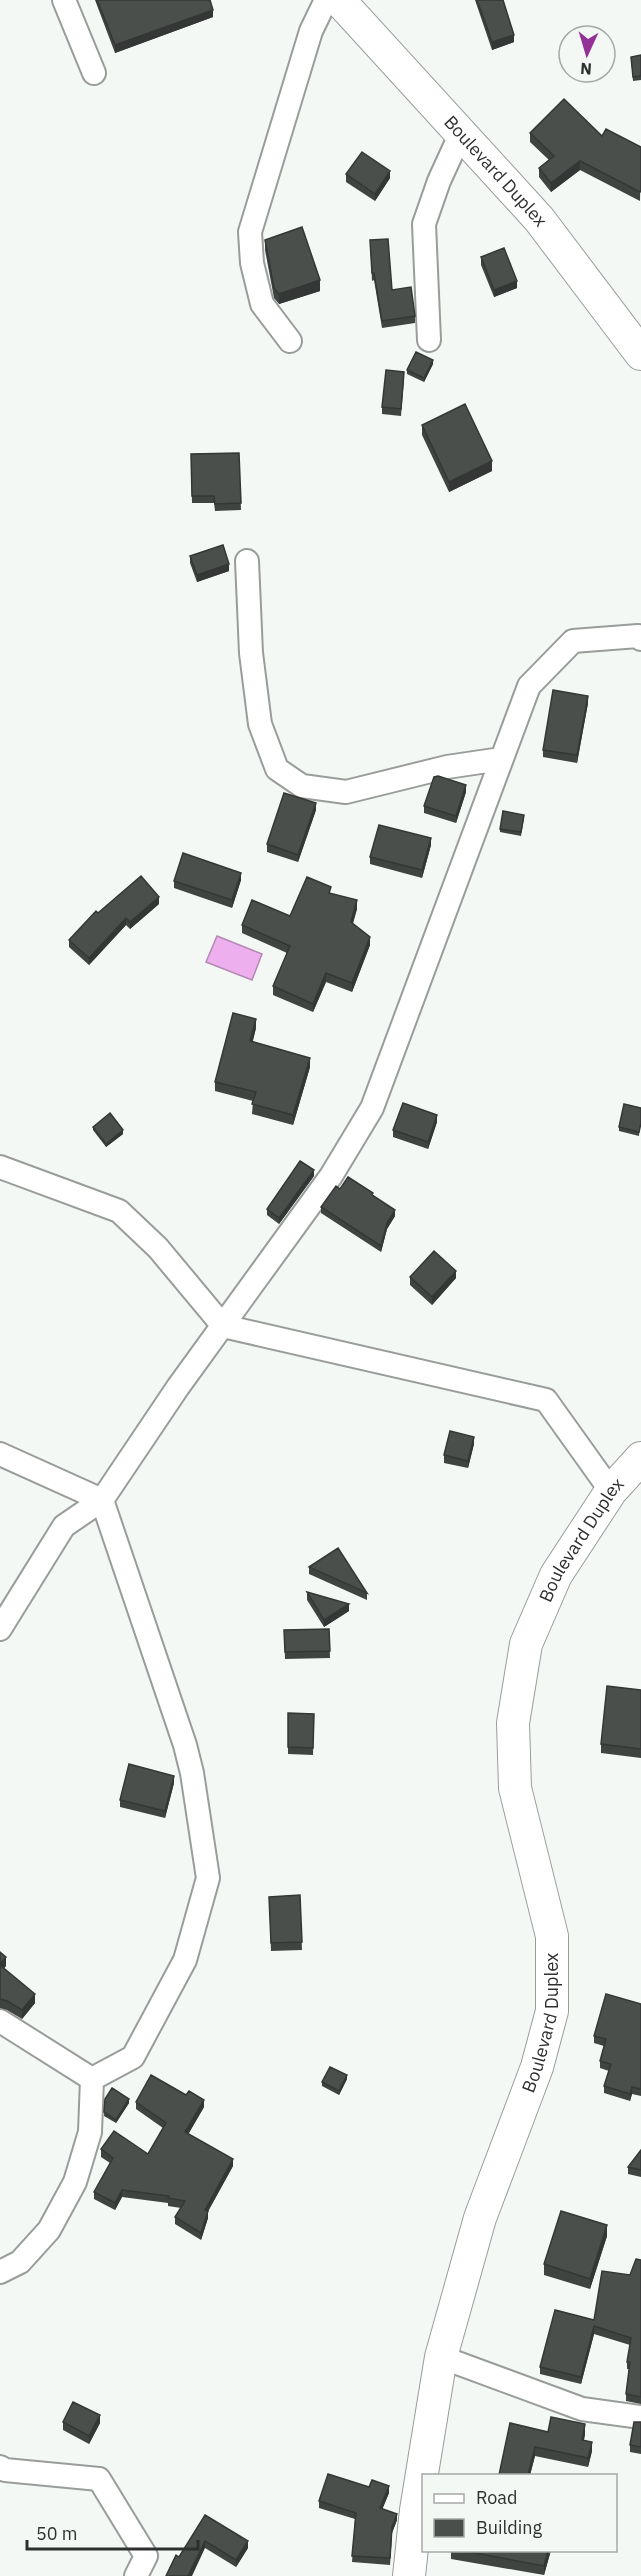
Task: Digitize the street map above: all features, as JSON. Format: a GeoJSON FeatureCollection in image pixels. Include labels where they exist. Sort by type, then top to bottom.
{"type":"FeatureCollection","features":[{"type":"Feature","properties":{"kind":"street"},"geometry":{"type":"LineString","coordinates":[[64,0],[94,74]]}},
{"type":"Feature","properties":{"kind":"street"},"geometry":{"type":"LineString","coordinates":[[290,341],[262,304],[252,263],[250,232],[311,31],[326,0]]}},
{"type":"Feature","properties":{"kind":"street","name":"Boulevard Duplex"},"geometry":{"type":"LineString","coordinates":[[339,0],[539,219],[641,354]]}},
{"type":"Feature","properties":{"kind":"street"},"geometry":{"type":"LineString","coordinates":[[429,340],[424,224],[439,181],[461,133]]}},
{"type":"Feature","properties":{"kind":"street"},"geometry":{"type":"LineString","coordinates":[[247,561],[251,653],[260,724],[277,769],[303,786],[346,792],[447,767],[501,759]]}},
{"type":"Feature","properties":{"kind":"street"},"geometry":{"type":"LineString","coordinates":[[0,1629],[64,1526],[102,1500],[178,1388],[331,1176],[372,1108],[529,686],[573,641],[638,636],[641,639]]}},
{"type":"Feature","properties":{"kind":"street"},"geometry":{"type":"LineString","coordinates":[[0,1167],[119,1211],[158,1248],[223,1326],[546,1400],[611,1491]]}},
{"type":"Feature","properties":{"kind":"street"},"geometry":{"type":"LineString","coordinates":[[0,1454],[102,1500],[185,1745],[192,1773],[208,1878],[184,1960],[133,2057],[92,2079]]}},
{"type":"Feature","properties":{"kind":"street","name":"Boulevard Duplex"},"geometry":{"type":"LineString","coordinates":[[409,2576],[416,2510],[441,2358],[480,2218],[537,2067],[552,2011],[552,1936],[515,1788],[513,1723],[525,1644],[556,1575],[611,1491],[641,1458]]}},
{"type":"Feature","properties":{"kind":"street"},"geometry":{"type":"LineString","coordinates":[[0,2021],[92,2079]]}},
{"type":"Feature","properties":{"kind":"street"},"geometry":{"type":"LineString","coordinates":[[0,2272],[20,2262],[49,2230],[75,2182],[90,2132],[92,2079]]}},
{"type":"Feature","properties":{"kind":"street"},"geometry":{"type":"LineString","coordinates":[[441,2358],[582,2409],[641,2417]]}},
{"type":"Feature","properties":{"kind":"street"},"geometry":{"type":"LineString","coordinates":[[0,2467],[5,2470],[99,2479],[146,2556],[136,2576]]}},
{"type":"Feature","properties":{"kind":"shaded area"},"geometry":{"type":"Polygon","coordinates":[[[217,936],[262,954],[252,980],[206,962],[217,936]]]}},
{"type":"Feature","properties":{"kind":"building"},"geometry":{"type":"Polygon","coordinates":[[[97,0],[210,0],[213,10],[115,45],[97,0]]]}},
{"type":"Feature","properties":{"kind":"building"},"geometry":{"type":"Polygon","coordinates":[[[477,0],[503,0],[514,35],[492,42],[477,0]]]}},
{"type":"Feature","properties":{"kind":"building"},"geometry":{"type":"Polygon","coordinates":[[[641,55],[641,76],[633,77],[631,57],[641,55]]]}},
{"type":"Feature","properties":{"kind":"building"},"geometry":{"type":"Polygon","coordinates":[[[564,99],[602,136],[606,129],[641,147],[640,192],[580,161],[551,183],[539,168],[554,156],[530,133],[564,99]]]}},
{"type":"Feature","properties":{"kind":"building"},"geometry":{"type":"Polygon","coordinates":[[[362,152],[390,171],[375,194],[346,174],[362,152]]]}},
{"type":"Feature","properties":{"kind":"building"},"geometry":{"type":"Polygon","coordinates":[[[302,227],[320,280],[279,294],[274,288],[265,240],[302,227]]]}},
{"type":"Feature","properties":{"kind":"building"},"geometry":{"type":"Polygon","coordinates":[[[388,239],[392,290],[411,287],[415,316],[382,321],[374,273],[372,273],[370,240],[388,239]]]}},
{"type":"Feature","properties":{"kind":"building"},"geometry":{"type":"Polygon","coordinates":[[[504,248],[517,281],[494,290],[481,257],[504,248]]]}},
{"type":"Feature","properties":{"kind":"building"},"geometry":{"type":"Polygon","coordinates":[[[416,352],[433,360],[424,378],[407,370],[416,352]]]}},
{"type":"Feature","properties":{"kind":"building"},"geometry":{"type":"Polygon","coordinates":[[[386,370],[404,372],[401,409],[382,407],[386,370]]]}},
{"type":"Feature","properties":{"kind":"building"},"geometry":{"type":"Polygon","coordinates":[[[465,404],[492,461],[449,482],[422,425],[465,404]]]}},
{"type":"Feature","properties":{"kind":"building"},"geometry":{"type":"Polygon","coordinates":[[[239,453],[241,503],[215,504],[214,496],[192,496],[191,454],[239,453]]]}},
{"type":"Feature","properties":{"kind":"building"},"geometry":{"type":"Polygon","coordinates":[[[223,545],[229,564],[197,575],[190,556],[223,545]]]}},
{"type":"Feature","properties":{"kind":"building"},"geometry":{"type":"Polygon","coordinates":[[[553,690],[588,696],[577,755],[543,750],[553,690]]]}},
{"type":"Feature","properties":{"kind":"building"},"geometry":{"type":"Polygon","coordinates":[[[438,776],[466,785],[456,816],[424,806],[434,777],[438,776]]]}},
{"type":"Feature","properties":{"kind":"building"},"geometry":{"type":"Polygon","coordinates":[[[284,793],[316,803],[298,855],[267,844],[284,793]]]}},
{"type":"Feature","properties":{"kind":"building"},"geometry":{"type":"Polygon","coordinates":[[[503,811],[524,815],[521,832],[500,829],[503,811]]]}},
{"type":"Feature","properties":{"kind":"building"},"geometry":{"type":"Polygon","coordinates":[[[379,825],[431,838],[422,870],[370,857],[379,825]]]}},
{"type":"Feature","properties":{"kind":"building"},"geometry":{"type":"Polygon","coordinates":[[[183,853],[241,873],[232,900],[174,881],[183,853]]]}},
{"type":"Feature","properties":{"kind":"building"},"geometry":{"type":"Polygon","coordinates":[[[141,876],[159,897],[130,922],[126,918],[89,958],[69,940],[96,911],[98,913],[141,876]]]}},
{"type":"Feature","properties":{"kind":"building"},"geometry":{"type":"Polygon","coordinates":[[[307,877],[331,887],[329,893],[357,900],[351,922],[370,937],[352,983],[326,973],[313,1004],[273,986],[290,946],[242,925],[252,900],[290,916],[307,877]]]}},
{"type":"Feature","properties":{"kind":"building"},"geometry":{"type":"Polygon","coordinates":[[[233,1013],[256,1019],[250,1041],[310,1058],[293,1115],[252,1104],[256,1092],[215,1082],[233,1013]]]}},
{"type":"Feature","properties":{"kind":"building"},"geometry":{"type":"Polygon","coordinates":[[[403,1103],[437,1115],[428,1142],[393,1130],[403,1103]]]}},
{"type":"Feature","properties":{"kind":"building"},"geometry":{"type":"Polygon","coordinates":[[[624,1104],[641,1108],[639,1132],[619,1127],[624,1104]]]}},
{"type":"Feature","properties":{"kind":"building"},"geometry":{"type":"Polygon","coordinates":[[[110,1113],[123,1130],[106,1144],[93,1127],[110,1113]]]}},
{"type":"Feature","properties":{"kind":"building"},"geometry":{"type":"Polygon","coordinates":[[[300,1161],[314,1170],[279,1218],[267,1209],[300,1161]]]}},
{"type":"Feature","properties":{"kind":"building"},"geometry":{"type":"Polygon","coordinates":[[[348,1177],[395,1210],[387,1223],[381,1246],[321,1207],[336,1186],[340,1189],[348,1177]]]}},
{"type":"Feature","properties":{"kind":"building"},"geometry":{"type":"Polygon","coordinates":[[[434,1251],[456,1271],[432,1297],[410,1277],[434,1251]]]}},
{"type":"Feature","properties":{"kind":"building"},"geometry":{"type":"Polygon","coordinates":[[[450,1431],[474,1437],[468,1461],[444,1455],[450,1431]]]}},
{"type":"Feature","properties":{"kind":"building"},"geometry":{"type":"Polygon","coordinates":[[[338,1548],[367,1593],[309,1567],[338,1548]]]}},
{"type":"Feature","properties":{"kind":"building"},"geometry":{"type":"Polygon","coordinates":[[[307,1592],[349,1604],[324,1620],[307,1592]]]}},
{"type":"Feature","properties":{"kind":"building"},"geometry":{"type":"Polygon","coordinates":[[[329,1629],[330,1651],[285,1652],[284,1630],[329,1629]]]}},
{"type":"Feature","properties":{"kind":"building"},"geometry":{"type":"Polygon","coordinates":[[[607,1686],[641,1690],[641,1749],[601,1744],[607,1686]]]}},
{"type":"Feature","properties":{"kind":"building"},"geometry":{"type":"Polygon","coordinates":[[[288,1713],[314,1714],[313,1748],[288,1747],[288,1713]]]}},
{"type":"Feature","properties":{"kind":"building"},"geometry":{"type":"Polygon","coordinates":[[[129,1764],[174,1776],[165,1811],[120,1800],[129,1764]]]}},
{"type":"Feature","properties":{"kind":"building"},"geometry":{"type":"Polygon","coordinates":[[[300,1895],[302,1942],[271,1943],[269,1897],[300,1895]]]}},
{"type":"Feature","properties":{"kind":"building"},"geometry":{"type":"Polygon","coordinates":[[[0,1952],[6,1957],[0,1964],[0,1952]]]}},
{"type":"Feature","properties":{"kind":"building"},"geometry":{"type":"Polygon","coordinates":[[[0,1965],[35,1994],[22,2010],[0,1999],[0,1965]]]}},
{"type":"Feature","properties":{"kind":"building"},"geometry":{"type":"Polygon","coordinates":[[[606,1994],[641,2004],[641,2089],[632,2087],[630,2094],[604,2086],[611,2064],[600,2061],[606,2039],[594,2036],[606,1994]]]}},
{"type":"Feature","properties":{"kind":"building"},"geometry":{"type":"Polygon","coordinates":[[[330,2067],[347,2075],[339,2091],[322,2082],[330,2067]]]}},
{"type":"Feature","properties":{"kind":"building"},"geometry":{"type":"Polygon","coordinates":[[[151,2075],[186,2095],[189,2091],[204,2100],[185,2132],[233,2159],[205,2210],[208,2211],[201,2233],[175,2217],[185,2201],[168,2198],[169,2196],[122,2190],[115,2203],[94,2192],[113,2158],[101,2149],[114,2131],[148,2154],[166,2123],[136,2102],[151,2075]]]}},
{"type":"Feature","properties":{"kind":"building"},"geometry":{"type":"Polygon","coordinates":[[[112,2088],[129,2099],[116,2120],[104,2112],[105,2099],[112,2088]]]}},
{"type":"Feature","properties":{"kind":"building"},"geometry":{"type":"Polygon","coordinates":[[[641,2150],[641,2170],[628,2167],[641,2150]]]}},
{"type":"Feature","properties":{"kind":"building"},"geometry":{"type":"Polygon","coordinates":[[[561,2211],[607,2225],[590,2279],[544,2264],[561,2211]]]}},
{"type":"Feature","properties":{"kind":"building"},"geometry":{"type":"Polygon","coordinates":[[[636,2259],[641,2260],[641,2397],[626,2394],[630,2362],[627,2362],[631,2338],[594,2326],[581,2377],[540,2367],[555,2310],[594,2320],[602,2271],[630,2275],[636,2259]]]}},
{"type":"Feature","properties":{"kind":"building"},"geometry":{"type":"Polygon","coordinates":[[[73,2402],[100,2415],[89,2436],[63,2422],[73,2402]]]}},
{"type":"Feature","properties":{"kind":"building"},"geometry":{"type":"Polygon","coordinates":[[[551,2417],[585,2424],[582,2440],[592,2442],[588,2458],[535,2447],[528,2474],[499,2474],[510,2423],[548,2432],[551,2417]]]}},
{"type":"Feature","properties":{"kind":"building"},"geometry":{"type":"Polygon","coordinates":[[[634,2422],[641,2422],[641,2447],[630,2445],[634,2422]]]}},
{"type":"Feature","properties":{"kind":"building"},"geometry":{"type":"Polygon","coordinates":[[[328,2474],[369,2487],[372,2480],[389,2486],[380,2508],[397,2514],[392,2527],[390,2558],[352,2556],[356,2513],[319,2501],[328,2474]]]}},
{"type":"Feature","properties":{"kind":"building"},"geometry":{"type":"Polygon","coordinates":[[[205,2515],[248,2541],[236,2560],[205,2541],[188,2576],[166,2576],[176,2555],[179,2557],[205,2515]]]}},
{"type":"Feature","properties":{"kind":"building"},"geometry":{"type":"Polygon","coordinates":[[[470,2552],[548,2552],[544,2566],[470,2552]]]}}]}
